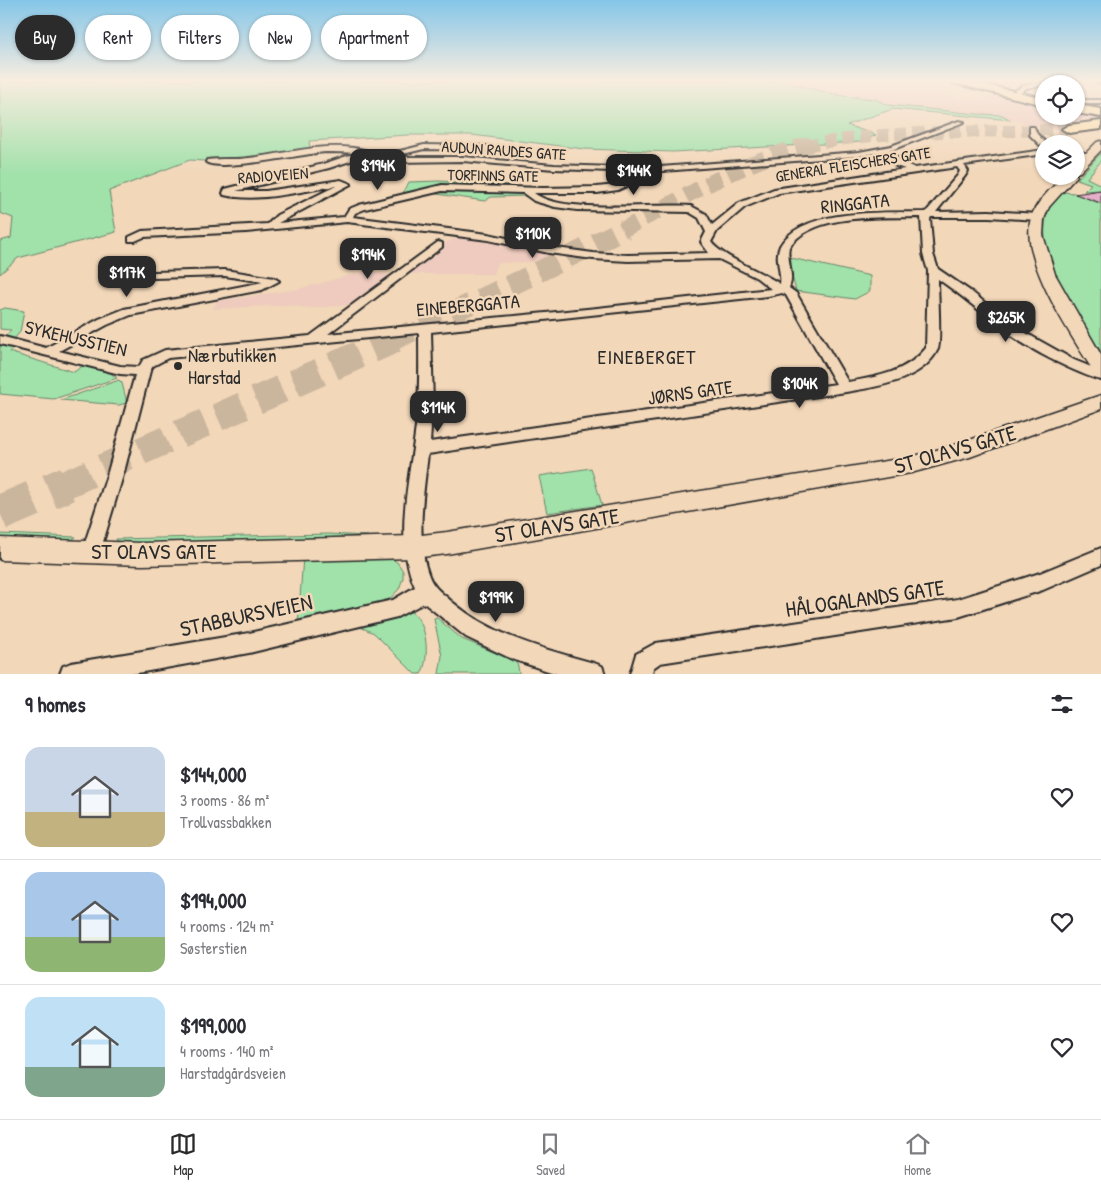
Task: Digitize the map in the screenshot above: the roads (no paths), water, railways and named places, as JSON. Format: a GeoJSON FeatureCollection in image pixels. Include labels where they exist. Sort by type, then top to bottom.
{"type":"FeatureCollection","features":[{"type":"Feature","properties":{"kind":"highway"},"geometry":{"type":"LineString","coordinates":[[1085,113],[1100,118]]}},
{"type":"Feature","properties":{"kind":"highway"},"geometry":{"type":"LineString","coordinates":[[1068,129],[1100,118]]}},
{"type":"Feature","properties":{"kind":"street","name":"AUDUN RAUDES GATE"},"geometry":{"type":"LineString","coordinates":[[380,157],[394,160],[463,159],[569,168],[647,170],[858,154],[883,150],[961,122]]}},
{"type":"Feature","properties":{"kind":"street"},"geometry":{"type":"LineString","coordinates":[[1032,128],[1035,136]]}},
{"type":"Feature","properties":{"kind":"street"},"geometry":{"type":"LineString","coordinates":[[1085,160],[1101,144]]}},
{"type":"Feature","properties":{"kind":"street","name":"AUDUN RAUDES GATE"},"geometry":{"type":"LineString","coordinates":[[380,157],[424,148],[487,148]]}},
{"type":"Feature","properties":{"kind":"street","name":"RADIOVEIEN"},"geometry":{"type":"LineString","coordinates":[[210,162],[257,161],[335,150],[365,153],[380,157]]}},
{"type":"Feature","properties":{"kind":"street"},"geometry":{"type":"LineString","coordinates":[[883,150],[898,164],[912,169]]}},
{"type":"Feature","properties":{"kind":"street","name":"RADIOVEIEN"},"geometry":{"type":"LineString","coordinates":[[272,227],[274,221],[280,217],[347,184],[341,183],[266,194],[232,194],[227,193],[228,191],[326,166],[365,153]]}},
{"type":"Feature","properties":{"kind":"street","name":"GENERAL FLEISCHERS GATE"},"geometry":{"type":"LineString","coordinates":[[710,231],[734,210],[755,197],[792,187],[857,180],[912,169],[1035,153]]}},
{"type":"Feature","properties":{"kind":"street"},"geometry":{"type":"LineString","coordinates":[[1085,154],[1090,155]]}},
{"type":"Feature","properties":{"kind":"street"},"geometry":{"type":"LineString","coordinates":[[927,215],[961,176],[964,171],[959,164]]}},
{"type":"Feature","properties":{"kind":"street","name":"TORFINNS GATE"},"geometry":{"type":"LineString","coordinates":[[132,239],[147,233],[272,227],[347,219],[352,211],[362,207],[432,190],[462,188],[575,192],[607,189],[646,174],[647,170]]}},
{"type":"Feature","properties":{"kind":"street"},"geometry":{"type":"LineString","coordinates":[[1063,185],[1050,199],[1038,217],[1037,248],[1045,270],[1101,369]]}},
{"type":"Feature","properties":{"kind":"street"},"geometry":{"type":"LineString","coordinates":[[526,191],[539,200],[574,208],[692,209],[703,216],[710,231],[706,242],[713,252],[790,293],[844,387]]}},
{"type":"Feature","properties":{"kind":"street","name":"RINGGATA"},"geometry":{"type":"LineString","coordinates":[[781,289],[786,280],[782,256],[783,249],[794,236],[812,226],[841,218],[927,215],[1038,217]]}},
{"type":"Feature","properties":{"kind":"street","name":"JØRNS GATE"},"geometry":{"type":"LineString","coordinates":[[422,449],[844,387],[909,371],[928,356],[932,348],[933,271],[927,249],[925,222],[927,215]]}},
{"type":"Feature","properties":{"kind":"street"},"geometry":{"type":"LineString","coordinates":[[347,219],[488,237],[559,252],[637,258],[719,256]]}},
{"type":"Feature","properties":{"kind":"street"},"geometry":{"type":"LineString","coordinates":[[314,339],[438,245]]}},
{"type":"Feature","properties":{"kind":"street"},"geometry":{"type":"LineString","coordinates":[[933,271],[969,295],[1011,330],[1069,363],[1101,376]]}},
{"type":"Feature","properties":{"kind":"street"},"geometry":{"type":"LineString","coordinates":[[49,351],[95,326],[128,312],[262,287],[274,281],[212,272],[154,275]]}},
{"type":"Feature","properties":{"kind":"street","name":"EINEBERGGATA"},"geometry":{"type":"LineString","coordinates":[[143,371],[148,363],[156,358],[176,352],[606,311],[781,289]]}},
{"type":"Feature","properties":{"kind":"street"},"geometry":{"type":"LineString","coordinates":[[425,328],[425,415],[413,547],[418,570],[426,591],[447,612],[483,637],[535,657],[594,674]]}},
{"type":"Feature","properties":{"kind":"street","name":"SYKEHUSSTIEN"},"geometry":{"type":"LineString","coordinates":[[0,340],[120,370],[143,371]]}},
{"type":"Feature","properties":{"kind":"street"},"geometry":{"type":"LineString","coordinates":[[91,552],[116,472],[143,371]]}},
{"type":"Feature","properties":{"kind":"street","name":"ST OLAVS GATE"},"geometry":{"type":"LineString","coordinates":[[0,549],[142,554],[413,547],[466,540],[911,465],[962,450],[1101,402]]}},
{"type":"Feature","properties":{"kind":"street","name":"HÅLOGALANDS GATE"},"geometry":{"type":"LineString","coordinates":[[641,674],[644,662],[656,653],[958,608],[1043,581],[1101,556]]}},
{"type":"Feature","properties":{"kind":"street","name":"STABBURSVEIEN"},"geometry":{"type":"LineString","coordinates":[[71,674],[250,643],[397,608],[426,591]]}},
{"type":"Feature","properties":{"kind":"tunnel"},"geometry":{"type":"LineString","coordinates":[[806,146],[871,136],[937,132],[1069,129]]}},
{"type":"Feature","properties":{"kind":"tunnel"},"geometry":{"type":"LineString","coordinates":[[622,230],[738,170],[787,151],[812,144]]}},
{"type":"Feature","properties":{"kind":"tunnel"},"geometry":{"type":"LineString","coordinates":[[393,340],[625,229]]}},
{"type":"Feature","properties":{"kind":"tunnel"},"geometry":{"type":"LineString","coordinates":[[64,485],[395,339]]}},
{"type":"Feature","properties":{"kind":"tunnel"},"geometry":{"type":"LineString","coordinates":[[0,513],[67,484]]}},
{"type":"Feature","properties":{"kind":"place","name":"Nærbutikken Harstad"},"geometry":{"type":"Point","coordinates":[178,366]}},
{"type":"Feature","properties":{"kind":"district","name":"EINEBERGET"},"geometry":{"type":"Point","coordinates":[647,357]}}]}
